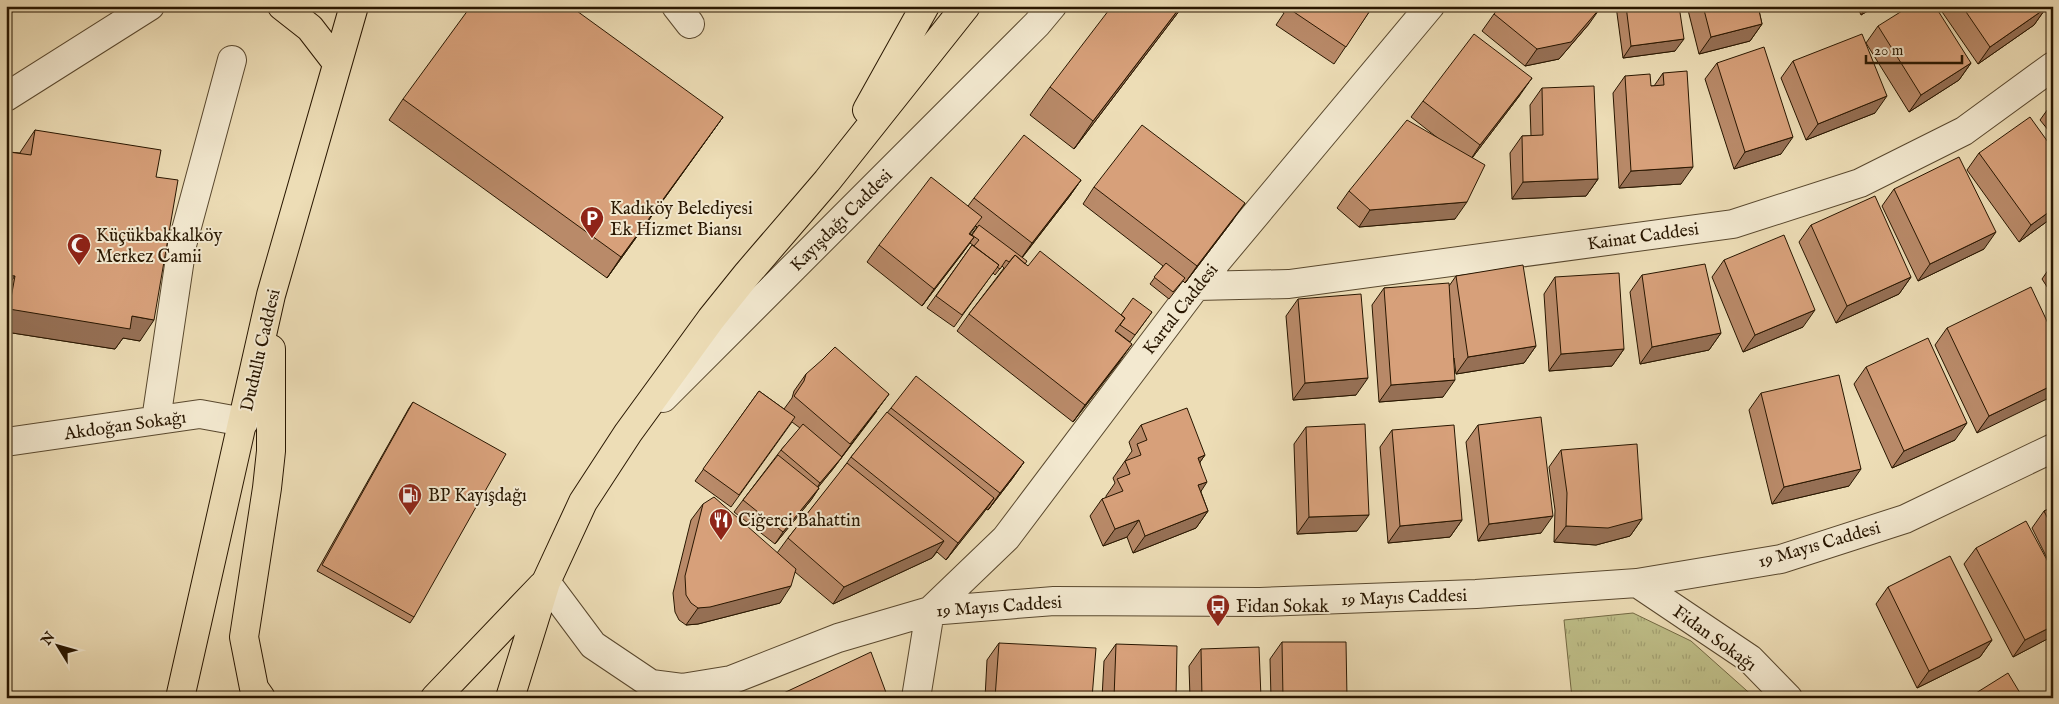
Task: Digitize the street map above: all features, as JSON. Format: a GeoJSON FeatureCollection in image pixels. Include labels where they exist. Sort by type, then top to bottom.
{"type":"FeatureCollection","features":[{"type":"Feature","properties":{"kind":"main road"},"geometry":{"type":"LineString","coordinates":[[282,6],[310,28],[337,63]]}},
{"type":"Feature","properties":{"kind":"main road","name":"Dudullu Caddesi"},"geometry":{"type":"LineString","coordinates":[[180,698],[219,522],[244,422],[271,295],[354,6]]}},
{"type":"Feature","properties":{"kind":"main road"},"geometry":{"type":"LineString","coordinates":[[827,181],[924,6]]}},
{"type":"Feature","properties":{"kind":"main road","name":"Kayışdağı Caddesi"},"geometry":{"type":"LineString","coordinates":[[510,698],[546,582],[583,502],[628,433],[711,319],[827,181],[966,6]]}},
{"type":"Feature","properties":{"kind":"main road"},"geometry":{"type":"LineString","coordinates":[[261,698],[254,688],[244,637],[271,451],[271,295]]}},
{"type":"Feature","properties":{"kind":"main road"},"geometry":{"type":"LineString","coordinates":[[436,698],[546,582]]}},
{"type":"Feature","properties":{"kind":"street"},"geometry":{"type":"LineString","coordinates":[[6,97],[150,6]]}},
{"type":"Feature","properties":{"kind":"street","name":"Kayışdağı Caddesi"},"geometry":{"type":"LineString","coordinates":[[628,433],[1038,24],[1052,6]]}},
{"type":"Feature","properties":{"kind":"street","name":"Kartal Caddesi"},"geometry":{"type":"LineString","coordinates":[[930,611],[1006,538],[1196,286],[1430,6]]}},
{"type":"Feature","properties":{"kind":"street"},"geometry":{"type":"LineString","coordinates":[[156,420],[182,245],[232,60]]}},
{"type":"Feature","properties":{"kind":"street","name":"Kainat Caddesi"},"geometry":{"type":"LineString","coordinates":[[1196,286],[1289,284],[1733,224],[1860,183],[1964,131],[2053,66]]}},
{"type":"Feature","properties":{"kind":"street","name":"Akdoğan Sokağı"},"geometry":{"type":"LineString","coordinates":[[6,442],[200,414],[244,422]]}},
{"type":"Feature","properties":{"kind":"street","name":"19 Mayıs Caddesi"},"geometry":{"type":"LineString","coordinates":[[546,582],[593,644],[651,684],[682,688],[731,680],[838,638],[930,611],[1054,601],[1270,601],[1476,594],[1637,583],[1781,559],[1905,519],[2053,448]]}},
{"type":"Feature","properties":{"kind":"street","name":"Fidan Sokağı"},"geometry":{"type":"LineString","coordinates":[[1637,583],[1750,659],[1788,698]]}},
{"type":"Feature","properties":{"kind":"street"},"geometry":{"type":"LineString","coordinates":[[916,698],[930,611]]}},
{"type":"Feature","properties":{"kind":"green space"},"geometry":{"type":"Polygon","coordinates":[[[1633,613],[1691,641],[1755,698],[1572,698],[1564,620],[1633,613]]]}},
{"type":"Feature","properties":{"kind":"building"},"geometry":{"type":"Polygon","coordinates":[[[471,6],[570,6],[723,117],[621,257],[403,99],[471,6]]]}},
{"type":"Feature","properties":{"kind":"building"},"geometry":{"type":"Polygon","coordinates":[[[1112,6],[1181,6],[1093,121],[1050,87],[1112,6]]]}},
{"type":"Feature","properties":{"kind":"building"},"geometry":{"type":"Polygon","coordinates":[[[1289,6],[1373,6],[1346,47],[1288,8],[1289,6]]]}},
{"type":"Feature","properties":{"kind":"building"},"geometry":{"type":"Polygon","coordinates":[[[1500,6],[1601,7],[1571,42],[1537,49],[1494,14],[1500,6]]]}},
{"type":"Feature","properties":{"kind":"building"},"geometry":{"type":"Polygon","coordinates":[[[1626,6],[1679,6],[1684,39],[1631,46],[1626,6]]]}},
{"type":"Feature","properties":{"kind":"building"},"geometry":{"type":"Polygon","coordinates":[[[1703,6],[1758,6],[1762,24],[1711,37],[1703,6]]]}},
{"type":"Feature","properties":{"kind":"building"},"geometry":{"type":"Polygon","coordinates":[[[1910,6],[1935,6],[1971,63],[1921,95],[1878,26],[1910,6]]]}},
{"type":"Feature","properties":{"kind":"building"},"geometry":{"type":"Polygon","coordinates":[[[1962,6],[2045,6],[2046,8],[1990,47],[1962,6]]]}},
{"type":"Feature","properties":{"kind":"building"},"geometry":{"type":"Polygon","coordinates":[[[1474,34],[1532,78],[1480,145],[1423,101],[1474,34]]]}},
{"type":"Feature","properties":{"kind":"building"},"geometry":{"type":"Polygon","coordinates":[[[1862,34],[1887,96],[1818,124],[1793,61],[1862,34]]]}},
{"type":"Feature","properties":{"kind":"building"},"geometry":{"type":"Polygon","coordinates":[[[1764,47],[1793,137],[1745,152],[1717,63],[1764,47]]]}},
{"type":"Feature","properties":{"kind":"building"},"geometry":{"type":"Polygon","coordinates":[[[1687,71],[1693,167],[1631,171],[1625,76],[1650,74],[1651,86],[1664,85],[1663,73],[1687,71]]]}},
{"type":"Feature","properties":{"kind":"building"},"geometry":{"type":"Polygon","coordinates":[[[1594,86],[1598,179],[1523,182],[1522,136],[1543,135],[1542,88],[1594,86]]]}},
{"type":"Feature","properties":{"kind":"building"},"geometry":{"type":"Polygon","coordinates":[[[2030,117],[2053,149],[2053,209],[2031,225],[1979,153],[2030,117]]]}},
{"type":"Feature","properties":{"kind":"building"},"geometry":{"type":"Polygon","coordinates":[[[1407,120],[1485,165],[1467,202],[1370,210],[1349,191],[1407,120]]]}},
{"type":"Feature","properties":{"kind":"building"},"geometry":{"type":"Polygon","coordinates":[[[1142,125],[1245,203],[1197,266],[1094,187],[1142,125]]]}},
{"type":"Feature","properties":{"kind":"building","name":"Küçükbakkalköy Merkez Camii"},"geometry":{"type":"Polygon","coordinates":[[[35,130],[161,150],[156,177],[178,180],[154,320],[132,316],[130,329],[9,309],[15,276],[6,275],[6,165],[9,152],[31,155],[35,130]]]}},
{"type":"Feature","properties":{"kind":"building"},"geometry":{"type":"Polygon","coordinates":[[[1024,135],[1081,180],[1032,243],[974,198],[1024,135]]]}},
{"type":"Feature","properties":{"kind":"building"},"geometry":{"type":"Polygon","coordinates":[[[1959,157],[1996,232],[1930,264],[1894,189],[1959,157]]]}},
{"type":"Feature","properties":{"kind":"building"},"geometry":{"type":"Polygon","coordinates":[[[931,177],[982,217],[969,234],[974,237],[934,289],[879,245],[931,177]]]}},
{"type":"Feature","properties":{"kind":"building"},"geometry":{"type":"Polygon","coordinates":[[[1875,196],[1911,277],[1847,306],[1811,225],[1875,196]]]}},
{"type":"Feature","properties":{"kind":"building"},"geometry":{"type":"Polygon","coordinates":[[[979,225],[1027,261],[1025,264],[1015,255],[1009,262],[1006,260],[1000,269],[997,267],[999,265],[974,246],[979,240],[972,235],[979,225]]]}},
{"type":"Feature","properties":{"kind":"building"},"geometry":{"type":"Polygon","coordinates":[[[1784,235],[1815,310],[1755,335],[1724,260],[1784,235]]]}},
{"type":"Feature","properties":{"kind":"building"},"geometry":{"type":"Polygon","coordinates":[[[972,245],[999,265],[962,315],[936,296],[972,245]]]}},
{"type":"Feature","properties":{"kind":"building"},"geometry":{"type":"Polygon","coordinates":[[[1040,251],[1125,318],[1115,331],[1132,344],[1085,405],[969,314],[1015,255],[1028,266],[1040,251]]]}},
{"type":"Feature","properties":{"kind":"building"},"geometry":{"type":"Polygon","coordinates":[[[1166,263],[1185,278],[1173,292],[1154,277],[1166,263]]]}},
{"type":"Feature","properties":{"kind":"building"},"geometry":{"type":"Polygon","coordinates":[[[1705,264],[1721,333],[1652,347],[1642,275],[1705,264]]]}},
{"type":"Feature","properties":{"kind":"building"},"geometry":{"type":"Polygon","coordinates":[[[1523,265],[1536,346],[1468,357],[1456,276],[1523,265]]]}},
{"type":"Feature","properties":{"kind":"building"},"geometry":{"type":"Polygon","coordinates":[[[1619,273],[1624,349],[1561,354],[1555,277],[1619,273]]]}},
{"type":"Feature","properties":{"kind":"building"},"geometry":{"type":"Polygon","coordinates":[[[1449,283],[1455,380],[1391,385],[1384,288],[1449,283]]]}},
{"type":"Feature","properties":{"kind":"building"},"geometry":{"type":"Polygon","coordinates":[[[2031,287],[2053,334],[2053,385],[1989,416],[1947,328],[2031,287]]]}},
{"type":"Feature","properties":{"kind":"building"},"geometry":{"type":"Polygon","coordinates":[[[1361,294],[1368,378],[1305,383],[1298,299],[1361,294]]]}},
{"type":"Feature","properties":{"kind":"building"},"geometry":{"type":"Polygon","coordinates":[[[1133,298],[1152,312],[1135,335],[1120,325],[1125,318],[1121,315],[1133,298]]]}},
{"type":"Feature","properties":{"kind":"building"},"geometry":{"type":"Polygon","coordinates":[[[1928,338],[1967,423],[1904,451],[1866,367],[1928,338]]]}},
{"type":"Feature","properties":{"kind":"building"},"geometry":{"type":"Polygon","coordinates":[[[835,347],[889,394],[850,444],[794,396],[804,381],[806,374],[835,347]]]}},
{"type":"Feature","properties":{"kind":"building"},"geometry":{"type":"Polygon","coordinates":[[[1839,375],[1861,469],[1784,487],[1761,393],[1839,375]]]}},
{"type":"Feature","properties":{"kind":"building"},"geometry":{"type":"Polygon","coordinates":[[[916,376],[1024,462],[1000,493],[891,408],[916,376]]]}},
{"type":"Feature","properties":{"kind":"building"},"geometry":{"type":"Polygon","coordinates":[[[759,391],[795,417],[739,495],[703,469],[759,391]]]}},
{"type":"Feature","properties":{"kind":"building"},"geometry":{"type":"Polygon","coordinates":[[[413,402],[506,454],[414,617],[322,565],[413,402]]]}},
{"type":"Feature","properties":{"kind":"building"},"geometry":{"type":"Polygon","coordinates":[[[1187,408],[1205,455],[1198,458],[1207,482],[1198,485],[1208,511],[1145,536],[1139,520],[1115,529],[1102,499],[1123,491],[1117,479],[1130,474],[1125,461],[1141,455],[1137,444],[1147,440],[1141,425],[1187,408]]]}},
{"type":"Feature","properties":{"kind":"building"},"geometry":{"type":"Polygon","coordinates":[[[887,412],[994,498],[958,543],[851,457],[887,412]]]}},
{"type":"Feature","properties":{"kind":"building"},"geometry":{"type":"Polygon","coordinates":[[[1541,417],[1553,516],[1489,524],[1478,425],[1541,417]]]}},
{"type":"Feature","properties":{"kind":"building"},"geometry":{"type":"Polygon","coordinates":[[[803,424],[842,457],[820,483],[781,450],[803,424]]]}},
{"type":"Feature","properties":{"kind":"building"},"geometry":{"type":"Polygon","coordinates":[[[1365,424],[1369,515],[1309,517],[1306,427],[1365,424]]]}},
{"type":"Feature","properties":{"kind":"building"},"geometry":{"type":"Polygon","coordinates":[[[1454,425],[1462,520],[1400,526],[1392,430],[1454,425]]]}},
{"type":"Feature","properties":{"kind":"building"},"geometry":{"type":"Polygon","coordinates":[[[1637,444],[1642,519],[1608,528],[1566,526],[1567,493],[1561,450],[1637,444]]]}},
{"type":"Feature","properties":{"kind":"building"},"geometry":{"type":"Polygon","coordinates":[[[778,455],[819,488],[783,532],[743,500],[778,455]]]}},
{"type":"Feature","properties":{"kind":"building"},"geometry":{"type":"Polygon","coordinates":[[[847,463],[944,541],[844,587],[788,538],[847,463]]]}},
{"type":"Feature","properties":{"kind":"building"},"geometry":{"type":"Polygon","coordinates":[[[714,497],[796,569],[791,586],[710,607],[698,608],[691,603],[686,595],[685,576],[703,504],[714,497]]]}},
{"type":"Feature","properties":{"kind":"building"},"geometry":{"type":"Polygon","coordinates":[[[2053,507],[2053,529],[2044,511],[2053,507]]]}},
{"type":"Feature","properties":{"kind":"building"},"geometry":{"type":"Polygon","coordinates":[[[2026,521],[2053,571],[2053,626],[2025,640],[1976,548],[2026,521]]]}},
{"type":"Feature","properties":{"kind":"building"},"geometry":{"type":"Polygon","coordinates":[[[1950,556],[1992,640],[1929,671],[1888,587],[1950,556]]]}},
{"type":"Feature","properties":{"kind":"building"},"geometry":{"type":"Polygon","coordinates":[[[1282,642],[1346,642],[1347,698],[1283,698],[1282,642]]]}},
{"type":"Feature","properties":{"kind":"building"},"geometry":{"type":"Polygon","coordinates":[[[999,643],[1096,648],[1092,698],[995,698],[999,643]]]}},
{"type":"Feature","properties":{"kind":"building"},"geometry":{"type":"Polygon","coordinates":[[[1116,644],[1177,646],[1176,698],[1114,698],[1116,644]]]}},
{"type":"Feature","properties":{"kind":"building"},"geometry":{"type":"Polygon","coordinates":[[[1259,647],[1261,698],[1202,698],[1201,649],[1259,647]]]}},
{"type":"Feature","properties":{"kind":"building"},"geometry":{"type":"Polygon","coordinates":[[[871,652],[888,698],[773,698],[871,652]]]}},
{"type":"Feature","properties":{"kind":"building"},"geometry":{"type":"Polygon","coordinates":[[[2008,673],[2023,698],[1968,698],[2008,673]]]}},
{"type":"Feature","properties":{"kind":"place","name":"Kadıköy Belediyesi Ek Hizmet Biansı"},"geometry":{"type":"Point","coordinates":[592,239]}},
{"type":"Feature","properties":{"kind":"place","name":"Küçükbakkalköy Merkez Camii"},"geometry":{"type":"Point","coordinates":[79,266]}},
{"type":"Feature","properties":{"kind":"place","name":"BP Kayışdağı"},"geometry":{"type":"Point","coordinates":[410,516]}},
{"type":"Feature","properties":{"kind":"place","name":"Ciğerci Bahattin"},"geometry":{"type":"Point","coordinates":[721,541]}},
{"type":"Feature","properties":{"kind":"place","name":"Fidan Sokak"},"geometry":{"type":"Point","coordinates":[1218,627]}}]}
